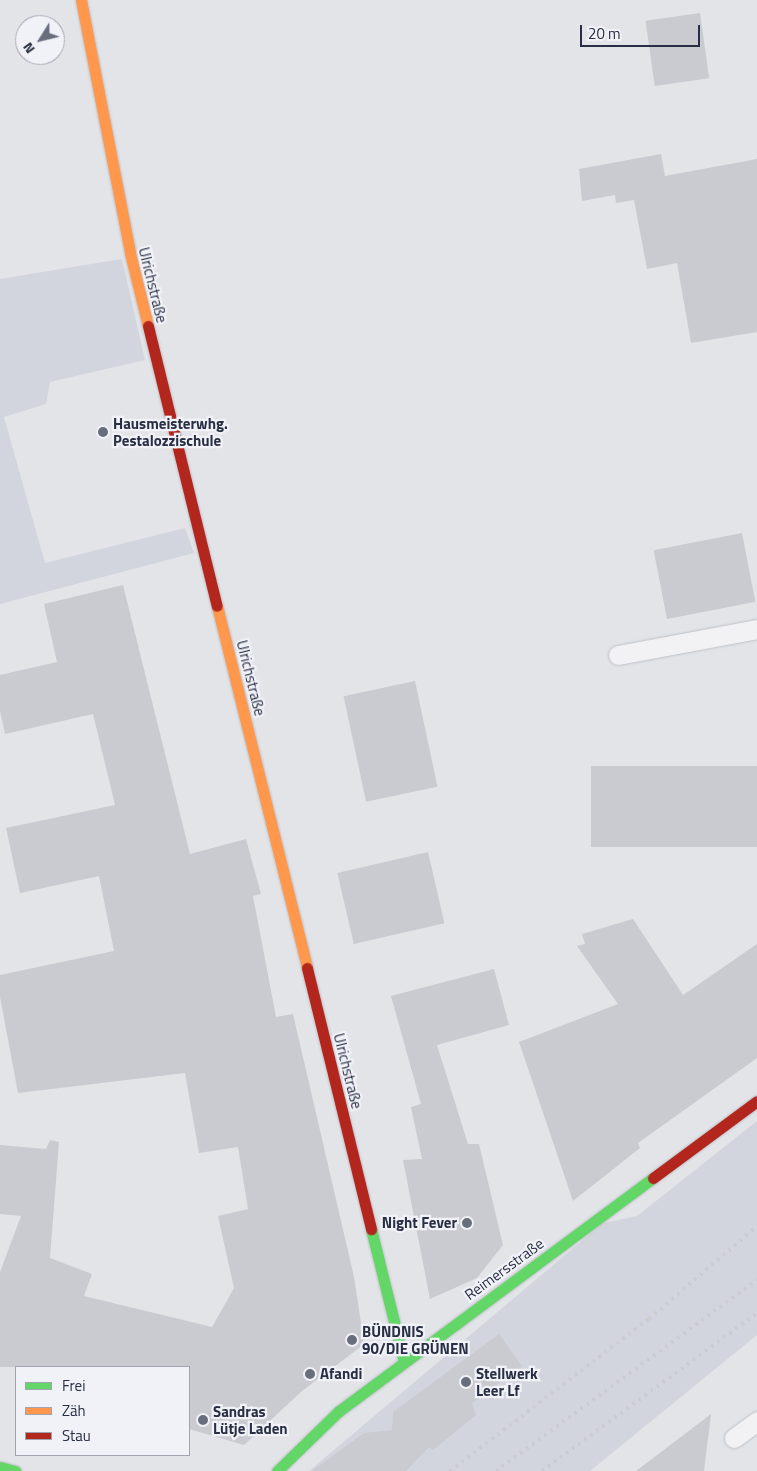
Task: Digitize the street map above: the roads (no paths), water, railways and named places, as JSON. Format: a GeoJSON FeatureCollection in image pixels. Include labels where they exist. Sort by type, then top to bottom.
{"type":"FeatureCollection","features":[{"type":"Feature","properties":{"kind":"street","name":"Ulrichstraße"},"geometry":{"type":"LineString","coordinates":[[81,0],[130,253],[404,1360]]}},
{"type":"Feature","properties":{"kind":"street","name":"Reimersstraße"},"geometry":{"type":"LineString","coordinates":[[277,1471],[339,1410],[404,1360],[757,1101]]}},
{"type":"Feature","properties":{"kind":"street"},"geometry":{"type":"LineString","coordinates":[[0,1467],[15,1471]]}},
{"type":"Feature","properties":{"kind":"lane"},"geometry":{"type":"LineString","coordinates":[[618,655],[757,630]]}},
{"type":"Feature","properties":{"kind":"lane"},"geometry":{"type":"LineString","coordinates":[[734,1438],[757,1421]]}},
{"type":"Feature","properties":{"kind":"railway"},"geometry":{"type":"LineString","coordinates":[[450,1471],[649,1319],[757,1226]]}},
{"type":"Feature","properties":{"kind":"railway"},"geometry":{"type":"LineString","coordinates":[[496,1471],[757,1280]]}},
{"type":"Feature","properties":{"kind":"railway"},"geometry":{"type":"LineString","coordinates":[[542,1471],[757,1313]]}},
{"type":"Feature","properties":{"kind":"place","name":"Hausmeisterwhg. Pestalozzischule"},"geometry":{"type":"Point","coordinates":[103,432]}},
{"type":"Feature","properties":{"kind":"place","name":"Night Fever"},"geometry":{"type":"Point","coordinates":[467,1223]}},
{"type":"Feature","properties":{"kind":"place","name":"BÜNDNIS 90/DIE GRÜNEN"},"geometry":{"type":"Point","coordinates":[352,1340]}},
{"type":"Feature","properties":{"kind":"place","name":"Afandi"},"geometry":{"type":"Point","coordinates":[310,1374]}},
{"type":"Feature","properties":{"kind":"place","name":"Stellwerk Leer Lf"},"geometry":{"type":"Point","coordinates":[466,1382]}},
{"type":"Feature","properties":{"kind":"place","name":"Sandras Lütje Laden"},"geometry":{"type":"Point","coordinates":[203,1420]}}]}
